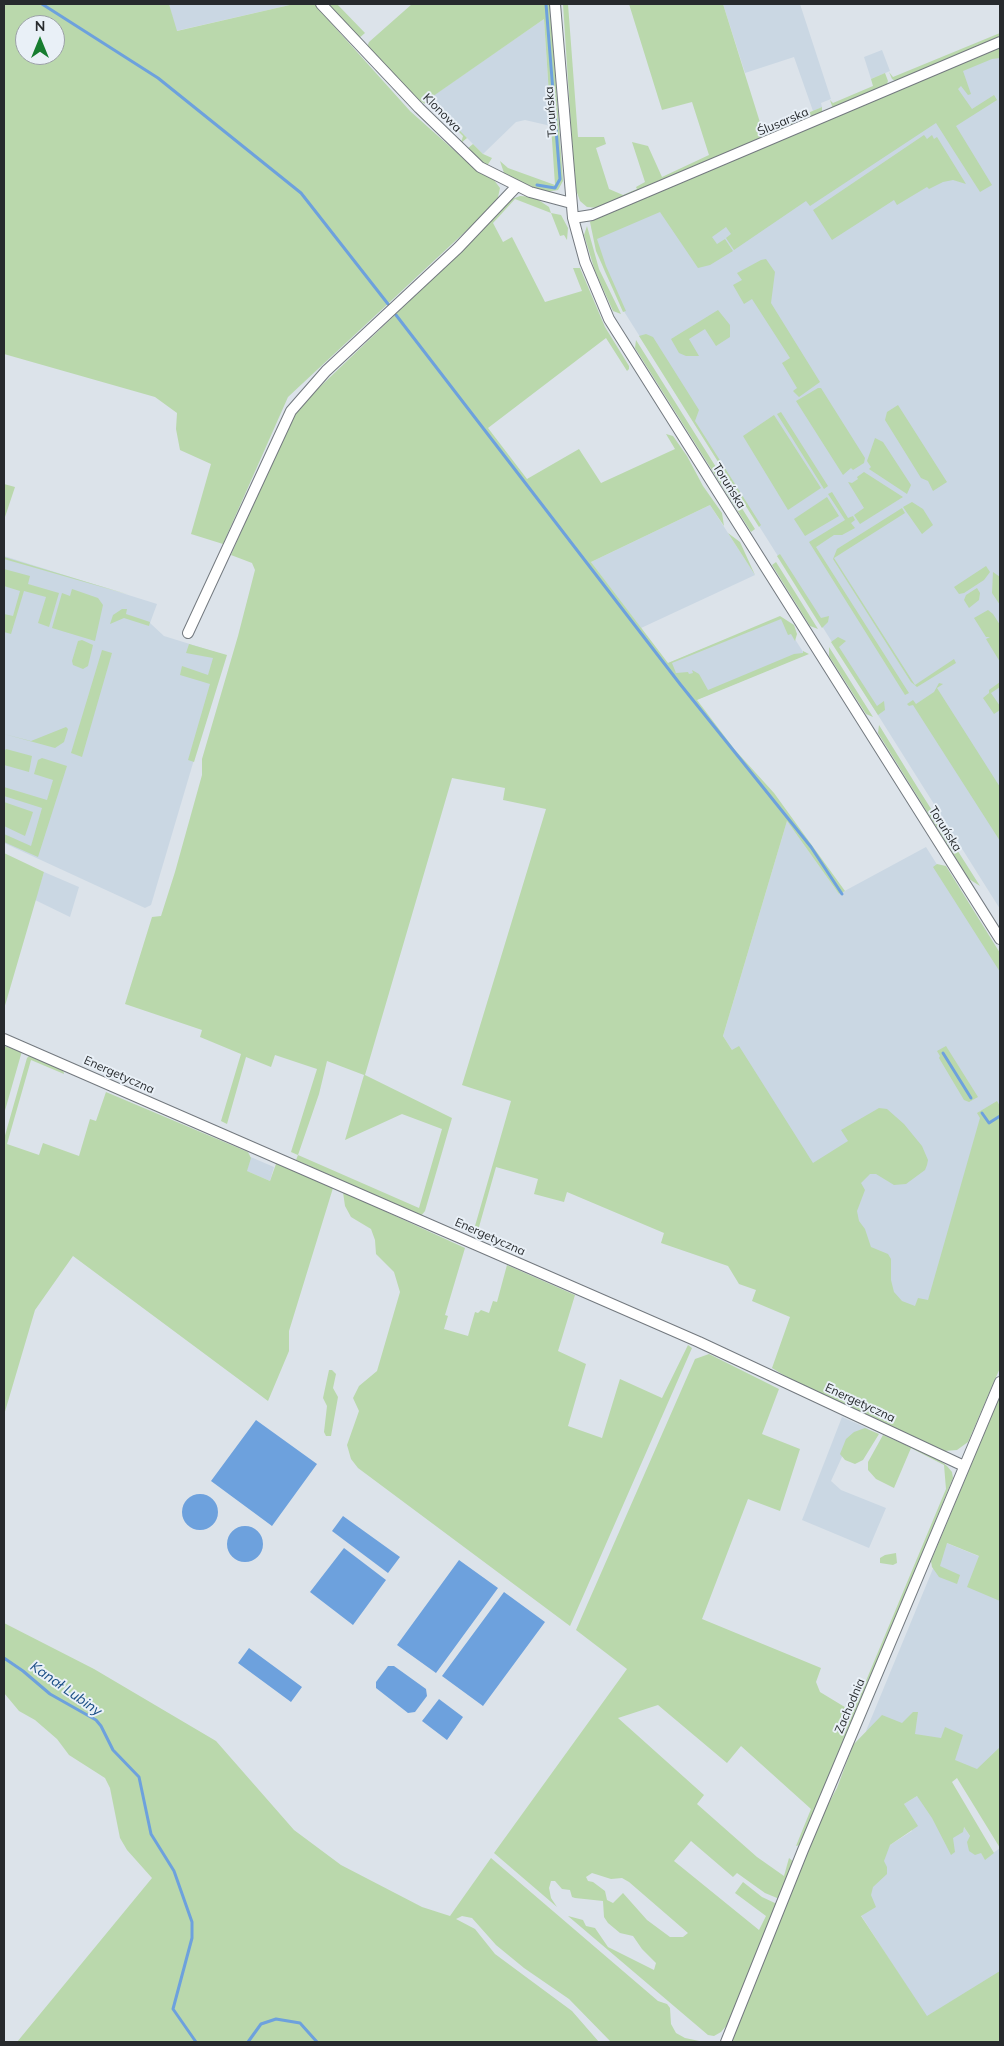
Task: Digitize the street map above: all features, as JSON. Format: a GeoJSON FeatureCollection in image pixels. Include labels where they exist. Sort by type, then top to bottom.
{"type":"FeatureCollection","features":[{"type":"Feature","properties":{"kind":"street","name":"Klonowa"},"geometry":{"type":"LineString","coordinates":[[321,4],[374,62],[461,150],[488,172],[549,199],[571,203]]}},
{"type":"Feature","properties":{"kind":"street","name":"Toruńska"},"geometry":{"type":"LineString","coordinates":[[555,4],[573,218],[585,262],[609,319],[1000,940]]}},
{"type":"Feature","properties":{"kind":"street","name":"Ślusarska"},"geometry":{"type":"LineString","coordinates":[[573,218],[592,215],[1000,42]]}},
{"type":"Feature","properties":{"kind":"street"},"geometry":{"type":"LineString","coordinates":[[188,632],[291,411],[326,371],[458,248],[517,186]]}},
{"type":"Feature","properties":{"kind":"street","name":"Energetyczna"},"geometry":{"type":"LineString","coordinates":[[4,1039],[699,1342],[964,1466]]}},
{"type":"Feature","properties":{"kind":"street","name":"Zachodnia"},"geometry":{"type":"LineString","coordinates":[[726,2042],[1000,1382]]}},
{"type":"Feature","properties":{"kind":"shaded area"},"geometry":{"type":"Polygon","coordinates":[[[169,4],[294,4],[176,31],[169,4]]]}},
{"type":"Feature","properties":{"kind":"shaded area"},"geometry":{"type":"Polygon","coordinates":[[[723,4],[800,4],[831,99],[821,103],[822,107],[813,111],[794,57],[745,73],[723,4]]]}},
{"type":"Feature","properties":{"kind":"shaded area"},"geometry":{"type":"Polygon","coordinates":[[[544,19],[551,126],[525,120],[516,122],[483,154],[428,99],[544,19]]]}},
{"type":"Feature","properties":{"kind":"shaded area"},"geometry":{"type":"Polygon","coordinates":[[[882,50],[890,71],[871,79],[864,57],[882,50]]]}},
{"type":"Feature","properties":{"kind":"shaded area"},"geometry":{"type":"Polygon","coordinates":[[[1000,51],[1000,909],[625,313],[605,272],[591,227],[1000,51]]]}},
{"type":"Feature","properties":{"kind":"shaded area"},"geometry":{"type":"Polygon","coordinates":[[[710,505],[755,575],[641,628],[591,562],[710,505]]]}},
{"type":"Feature","properties":{"kind":"shaded area"},"geometry":{"type":"Polygon","coordinates":[[[4,556],[157,604],[150,623],[164,636],[225,655],[151,905],[145,908],[4,843],[4,556]]]}},
{"type":"Feature","properties":{"kind":"shaded area"},"geometry":{"type":"Polygon","coordinates":[[[781,617],[805,655],[696,700],[668,663],[781,617]]]}},
{"type":"Feature","properties":{"kind":"shaded area"},"geometry":{"type":"Polygon","coordinates":[[[787,821],[839,894],[926,847],[1000,965],[1000,1112],[918,1338],[723,1036],[787,821]]]}},
{"type":"Feature","properties":{"kind":"shaded area"},"geometry":{"type":"Polygon","coordinates":[[[44,872],[79,887],[70,917],[35,900],[44,872]]]}},
{"type":"Feature","properties":{"kind":"shaded area"},"geometry":{"type":"Polygon","coordinates":[[[246,1155],[274,1167],[270,1181],[242,1169],[246,1155]]]}},
{"type":"Feature","properties":{"kind":"shaded area"},"geometry":{"type":"Polygon","coordinates":[[[842,1417],[869,1429],[851,1437],[831,1481],[841,1490],[886,1508],[869,1548],[802,1520],[842,1417]]]}},
{"type":"Feature","properties":{"kind":"shaded area"},"geometry":{"type":"Polygon","coordinates":[[[944,1542],[1000,1565],[1000,1785],[866,1731],[944,1542]]]}},
{"type":"Feature","properties":{"kind":"shaded area"},"geometry":{"type":"Polygon","coordinates":[[[917,1796],[950,1806],[985,1859],[1000,1848],[1000,1972],[927,2018],[846,1892],[890,1845],[912,1831],[904,1804],[917,1796]]]}},
{"type":"Feature","properties":{"kind":"green space"},"geometry":{"type":"Polygon","coordinates":[[[4,4],[169,4],[177,31],[294,4],[314,4],[410,111],[474,168],[494,180],[500,188],[497,202],[288,397],[223,544],[191,534],[211,464],[180,450],[176,429],[177,413],[155,397],[4,354],[4,4]]]}},
{"type":"Feature","properties":{"kind":"green space"},"geometry":{"type":"Polygon","coordinates":[[[327,4],[337,4],[365,33],[358,39],[327,4]]]}},
{"type":"Feature","properties":{"kind":"green space"},"geometry":{"type":"Polygon","coordinates":[[[412,4],[550,4],[563,181],[558,190],[546,192],[505,176],[500,161],[508,168],[555,185],[544,19],[429,99],[467,138],[461,143],[463,136],[430,102],[425,104],[417,99],[367,47],[369,42],[412,4]]]}},
{"type":"Feature","properties":{"kind":"green space"},"geometry":{"type":"Polygon","coordinates":[[[563,4],[568,4],[578,137],[604,137],[606,144],[596,148],[609,189],[623,195],[637,189],[636,187],[645,182],[632,142],[648,146],[662,177],[709,155],[692,102],[662,110],[629,4],[723,4],[763,132],[822,107],[822,114],[599,208],[587,207],[580,201],[575,187],[563,4]]]}},
{"type":"Feature","properties":{"kind":"green space"},"geometry":{"type":"Polygon","coordinates":[[[1000,33],[1000,38],[897,82],[892,79],[889,72],[893,77],[1000,33]]]}},
{"type":"Feature","properties":{"kind":"green space"},"geometry":{"type":"Polygon","coordinates":[[[1000,46],[1000,58],[992,59],[963,71],[971,94],[968,95],[961,86],[958,89],[972,109],[994,95],[997,100],[956,126],[992,185],[980,192],[936,123],[810,206],[806,201],[734,250],[726,238],[731,234],[726,227],[712,237],[717,244],[725,239],[733,251],[710,265],[698,268],[660,212],[597,239],[606,266],[626,311],[623,312],[596,251],[590,222],[592,220],[1000,46]]]}},
{"type":"Feature","properties":{"kind":"green space"},"geometry":{"type":"Polygon","coordinates":[[[885,73],[888,81],[886,87],[833,109],[830,100],[833,103],[873,86],[871,79],[885,73]]]}},
{"type":"Feature","properties":{"kind":"green space"},"geometry":{"type":"Polygon","coordinates":[[[924,135],[927,139],[932,135],[934,139],[937,137],[966,184],[953,180],[943,182],[929,189],[927,187],[897,205],[894,200],[832,240],[813,210],[924,135]]]}},
{"type":"Feature","properties":{"kind":"green space"},"geometry":{"type":"Polygon","coordinates":[[[473,144],[483,154],[492,158],[487,166],[467,149],[473,144]]]}},
{"type":"Feature","properties":{"kind":"green space"},"geometry":{"type":"Polygon","coordinates":[[[520,196],[534,197],[549,207],[551,213],[515,199],[493,223],[503,242],[512,237],[545,302],[582,291],[573,268],[580,268],[605,327],[629,369],[627,371],[606,338],[488,428],[527,479],[579,449],[601,483],[675,449],[666,434],[673,436],[687,456],[703,486],[722,513],[724,526],[710,505],[591,562],[668,663],[780,616],[794,625],[797,634],[795,641],[791,634],[788,635],[781,619],[672,663],[676,673],[688,672],[689,674],[693,673],[692,670],[699,674],[708,690],[794,654],[803,653],[803,651],[809,654],[697,700],[735,750],[774,793],[845,891],[839,894],[787,821],[723,1036],[732,1050],[739,1046],[813,1163],[848,1141],[841,1130],[879,1108],[887,1109],[904,1124],[922,1146],[928,1160],[925,1170],[906,1184],[894,1185],[876,1174],[870,1174],[861,1183],[865,1190],[857,1211],[859,1221],[865,1229],[871,1247],[888,1254],[891,1259],[891,1280],[894,1292],[902,1301],[915,1306],[918,1298],[928,1300],[980,1118],[977,1113],[997,1101],[1000,1106],[1000,1368],[968,1442],[957,1450],[944,1451],[790,1379],[772,1368],[790,1317],[752,1301],[756,1290],[739,1284],[728,1266],[661,1243],[664,1233],[567,1192],[564,1202],[534,1194],[538,1179],[496,1167],[477,1234],[473,1233],[511,1101],[462,1085],[546,809],[503,800],[505,788],[452,778],[365,1075],[452,1118],[425,1211],[421,1216],[296,1160],[298,1155],[291,1152],[317,1069],[275,1055],[271,1067],[246,1057],[227,1124],[221,1121],[241,1054],[200,1037],[202,1030],[125,1004],[152,917],[161,916],[175,872],[202,775],[202,759],[255,570],[252,563],[231,555],[289,422],[301,405],[468,245],[512,199],[520,196]],[[327,1061],[319,1094],[298,1155],[419,1208],[442,1129],[402,1114],[345,1140],[364,1075],[327,1061]]]}},
{"type":"Feature","properties":{"kind":"green space"},"geometry":{"type":"Polygon","coordinates":[[[551,213],[561,215],[568,228],[567,240],[564,235],[560,236],[551,213]]]}},
{"type":"Feature","properties":{"kind":"green space"},"geometry":{"type":"Polygon","coordinates":[[[587,226],[599,269],[621,314],[613,311],[595,271],[584,235],[587,226]]]}},
{"type":"Feature","properties":{"kind":"green space"},"geometry":{"type":"Polygon","coordinates":[[[766,259],[775,272],[771,303],[820,382],[799,397],[793,391],[797,388],[782,363],[790,358],[752,299],[744,304],[733,285],[742,280],[737,273],[766,259]]]}},
{"type":"Feature","properties":{"kind":"green space"},"geometry":{"type":"Polygon","coordinates":[[[718,310],[730,325],[730,337],[716,346],[705,329],[689,339],[699,356],[686,356],[679,353],[671,339],[718,310]]]}},
{"type":"Feature","properties":{"kind":"green space"},"geometry":{"type":"Polygon","coordinates":[[[646,334],[653,337],[699,410],[695,421],[761,525],[759,527],[639,336],[646,334]]]}},
{"type":"Feature","properties":{"kind":"green space"},"geometry":{"type":"Polygon","coordinates":[[[636,340],[755,529],[751,532],[635,348],[636,340]]]}},
{"type":"Feature","properties":{"kind":"green space"},"geometry":{"type":"Polygon","coordinates":[[[821,388],[865,458],[864,463],[853,470],[851,468],[843,475],[796,401],[821,388]]]}},
{"type":"Feature","properties":{"kind":"green space"},"geometry":{"type":"Polygon","coordinates":[[[898,405],[947,482],[933,491],[928,481],[921,478],[885,420],[887,412],[898,405]]]}},
{"type":"Feature","properties":{"kind":"green space"},"geometry":{"type":"Polygon","coordinates":[[[781,412],[828,486],[824,489],[777,414],[781,412]]]}},
{"type":"Feature","properties":{"kind":"green space"},"geometry":{"type":"Polygon","coordinates":[[[774,415],[821,488],[788,510],[743,436],[774,415]]]}},
{"type":"Feature","properties":{"kind":"green space"},"geometry":{"type":"Polygon","coordinates":[[[875,438],[883,442],[911,485],[907,494],[869,469],[871,467],[867,461],[875,438]]]}},
{"type":"Feature","properties":{"kind":"green space"},"geometry":{"type":"Polygon","coordinates":[[[864,472],[903,497],[860,524],[854,515],[864,508],[848,482],[852,483],[864,472]]]}},
{"type":"Feature","properties":{"kind":"green space"},"geometry":{"type":"Polygon","coordinates":[[[4,484],[15,487],[4,520],[4,484]]]}},
{"type":"Feature","properties":{"kind":"green space"},"geometry":{"type":"Polygon","coordinates":[[[832,492],[848,518],[853,516],[855,520],[851,523],[855,528],[842,535],[834,535],[816,547],[909,693],[905,695],[809,542],[845,520],[828,494],[832,492]]]}},
{"type":"Feature","properties":{"kind":"green space"},"geometry":{"type":"Polygon","coordinates":[[[827,497],[839,516],[805,536],[794,519],[827,497]]]}},
{"type":"Feature","properties":{"kind":"green space"},"geometry":{"type":"Polygon","coordinates":[[[912,502],[923,509],[933,525],[922,534],[903,507],[912,502]]]}},
{"type":"Feature","properties":{"kind":"green space"},"geometry":{"type":"Polygon","coordinates":[[[902,508],[905,513],[834,558],[915,685],[954,659],[956,663],[917,687],[911,682],[833,559],[837,549],[902,508]]]}},
{"type":"Feature","properties":{"kind":"green space"},"geometry":{"type":"Polygon","coordinates":[[[728,533],[740,542],[755,575],[728,533]]]}},
{"type":"Feature","properties":{"kind":"green space"},"geometry":{"type":"Polygon","coordinates":[[[780,554],[821,618],[829,616],[828,622],[822,628],[777,556],[780,554]]]}},
{"type":"Feature","properties":{"kind":"green space"},"geometry":{"type":"Polygon","coordinates":[[[4,557],[130,595],[4,559],[4,557]]]}},
{"type":"Feature","properties":{"kind":"green space"},"geometry":{"type":"Polygon","coordinates":[[[776,562],[818,629],[810,626],[772,565],[776,562]]]}},
{"type":"Feature","properties":{"kind":"green space"},"geometry":{"type":"Polygon","coordinates":[[[986,566],[990,572],[984,580],[964,593],[959,594],[954,587],[986,566]]]}},
{"type":"Feature","properties":{"kind":"green space"},"geometry":{"type":"Polygon","coordinates":[[[4,569],[30,576],[28,584],[59,593],[49,627],[38,623],[46,597],[24,591],[11,634],[4,632],[4,614],[13,616],[20,591],[4,586],[4,569]]]}},
{"type":"Feature","properties":{"kind":"green space"},"geometry":{"type":"Polygon","coordinates":[[[993,572],[1000,577],[1000,605],[992,593],[993,572]]]}},
{"type":"Feature","properties":{"kind":"green space"},"geometry":{"type":"Polygon","coordinates":[[[977,588],[980,593],[979,600],[969,608],[964,600],[966,595],[977,588]]]}},
{"type":"Feature","properties":{"kind":"green space"},"geometry":{"type":"Polygon","coordinates":[[[72,589],[98,598],[103,605],[95,641],[52,628],[62,593],[70,596],[72,589]]]}},
{"type":"Feature","properties":{"kind":"green space"},"geometry":{"type":"Polygon","coordinates":[[[122,609],[127,609],[126,614],[150,622],[149,626],[124,618],[110,624],[113,615],[122,609]]]}},
{"type":"Feature","properties":{"kind":"green space"},"geometry":{"type":"Polygon","coordinates":[[[988,610],[1000,625],[1000,662],[986,639],[990,637],[986,637],[974,618],[988,610]]]}},
{"type":"Feature","properties":{"kind":"green space"},"geometry":{"type":"Polygon","coordinates":[[[838,637],[846,641],[839,647],[877,706],[884,701],[885,710],[878,715],[831,642],[838,637]]]}},
{"type":"Feature","properties":{"kind":"green space"},"geometry":{"type":"Polygon","coordinates":[[[82,640],[93,645],[88,666],[83,669],[73,665],[72,661],[78,641],[82,640]]]}},
{"type":"Feature","properties":{"kind":"green space"},"geometry":{"type":"Polygon","coordinates":[[[189,644],[227,655],[194,762],[188,760],[210,684],[180,675],[182,666],[208,675],[213,658],[186,653],[189,644]]]}},
{"type":"Feature","properties":{"kind":"green space"},"geometry":{"type":"Polygon","coordinates":[[[829,647],[873,717],[866,714],[829,656],[829,647]]]}},
{"type":"Feature","properties":{"kind":"green space"},"geometry":{"type":"Polygon","coordinates":[[[102,650],[112,653],[82,757],[71,753],[102,650]]]}},
{"type":"Feature","properties":{"kind":"green space"},"geometry":{"type":"Polygon","coordinates":[[[1000,682],[1000,687],[991,693],[1000,706],[1000,710],[994,714],[983,698],[989,693],[989,690],[1000,682]]]}},
{"type":"Feature","properties":{"kind":"green space"},"geometry":{"type":"Polygon","coordinates":[[[939,683],[943,684],[937,688],[1000,787],[1000,841],[913,705],[909,706],[907,704],[913,700],[916,704],[934,692],[939,683]]]}},
{"type":"Feature","properties":{"kind":"green space"},"geometry":{"type":"Polygon","coordinates":[[[879,725],[980,886],[969,879],[878,733],[879,725]]]}},
{"type":"Feature","properties":{"kind":"green space"},"geometry":{"type":"Polygon","coordinates":[[[66,727],[68,729],[64,742],[55,748],[4,734],[31,741],[66,727]]]}},
{"type":"Feature","properties":{"kind":"green space"},"geometry":{"type":"Polygon","coordinates":[[[6,749],[32,756],[29,772],[4,765],[4,752],[6,749]]]}},
{"type":"Feature","properties":{"kind":"green space"},"geometry":{"type":"Polygon","coordinates":[[[42,758],[67,766],[38,857],[4,842],[4,834],[31,846],[42,808],[4,796],[4,787],[47,800],[53,780],[34,774],[38,760],[42,758]]]}},
{"type":"Feature","properties":{"kind":"green space"},"geometry":{"type":"Polygon","coordinates":[[[4,802],[33,812],[25,836],[4,826],[4,802]]]}},
{"type":"Feature","properties":{"kind":"green space"},"geometry":{"type":"Polygon","coordinates":[[[4,853],[44,872],[4,1009],[4,853]]]}},
{"type":"Feature","properties":{"kind":"green space"},"geometry":{"type":"Polygon","coordinates":[[[937,864],[946,866],[1000,953],[1000,972],[933,867],[937,864]]]}},
{"type":"Feature","properties":{"kind":"green space"},"geometry":{"type":"Polygon","coordinates":[[[4,1046],[22,1051],[4,1114],[4,1046]]]}},
{"type":"Feature","properties":{"kind":"green space"},"geometry":{"type":"Polygon","coordinates":[[[946,1046],[978,1097],[969,1102],[964,1100],[939,1058],[940,1056],[937,1051],[946,1046]]]}},
{"type":"Feature","properties":{"kind":"green space"},"geometry":{"type":"Polygon","coordinates":[[[31,1054],[63,1069],[64,1074],[31,1060],[7,1144],[39,1155],[43,1143],[79,1156],[90,1119],[96,1121],[106,1092],[248,1152],[251,1158],[247,1171],[270,1181],[277,1161],[333,1188],[289,1331],[289,1351],[268,1401],[73,1256],[35,1310],[4,1415],[4,1139],[27,1058],[31,1054]]]}},
{"type":"Feature","properties":{"kind":"green space"},"geometry":{"type":"Polygon","coordinates":[[[343,1192],[465,1248],[445,1315],[448,1316],[444,1329],[468,1336],[475,1312],[478,1313],[481,1310],[489,1313],[493,1301],[497,1302],[507,1265],[575,1295],[558,1351],[586,1364],[568,1426],[602,1438],[620,1379],[662,1398],[688,1345],[692,1348],[570,1626],[358,1468],[351,1459],[347,1445],[359,1411],[353,1398],[359,1386],[377,1371],[400,1292],[394,1272],[376,1254],[375,1240],[371,1229],[351,1217],[345,1206],[343,1192]]]}},
{"type":"Feature","properties":{"kind":"green space"},"geometry":{"type":"Polygon","coordinates":[[[709,1354],[779,1389],[762,1434],[800,1449],[780,1511],[748,1499],[702,1619],[821,1668],[816,1682],[820,1692],[853,1712],[946,1489],[944,1465],[911,1448],[894,1488],[876,1479],[868,1470],[868,1462],[883,1435],[938,1459],[952,1472],[953,1478],[803,1844],[796,1846],[811,1809],[741,1746],[727,1763],[658,1705],[618,1718],[704,1795],[697,1804],[757,1857],[784,1876],[789,1858],[794,1862],[779,1898],[777,1898],[765,1893],[737,1873],[733,1877],[691,1841],[674,1861],[759,1930],[766,1916],[735,1893],[743,1882],[762,1897],[777,1904],[727,2025],[714,2036],[708,2035],[568,1916],[583,1920],[586,1926],[595,1928],[608,1947],[654,1970],[656,1963],[642,1949],[633,1936],[620,1933],[608,1923],[604,1917],[603,1901],[572,1897],[570,1890],[562,1889],[555,1881],[551,1881],[549,1888],[551,1898],[557,1907],[494,1853],[627,1669],[576,1630],[695,1359],[709,1354]],[[592,1873],[586,1877],[588,1881],[593,1882],[605,1891],[607,1900],[613,1903],[623,1893],[647,1920],[670,1937],[683,1937],[688,1933],[629,1882],[622,1878],[611,1879],[592,1873]]]}},
{"type":"Feature","properties":{"kind":"green space"},"geometry":{"type":"Polygon","coordinates":[[[329,1370],[336,1374],[333,1388],[338,1397],[331,1436],[326,1436],[324,1432],[327,1406],[323,1398],[329,1370]]]}},
{"type":"Feature","properties":{"kind":"green space"},"geometry":{"type":"Polygon","coordinates":[[[1000,1396],[1000,1601],[967,1587],[979,1556],[947,1543],[940,1566],[960,1575],[957,1584],[939,1577],[932,1567],[931,1561],[1000,1396]]]}},
{"type":"Feature","properties":{"kind":"green space"},"geometry":{"type":"Polygon","coordinates":[[[865,1428],[879,1434],[863,1460],[855,1464],[845,1460],[840,1454],[846,1439],[854,1432],[865,1428]]]}},
{"type":"Feature","properties":{"kind":"green space"},"geometry":{"type":"Polygon","coordinates":[[[896,1553],[897,1563],[893,1565],[880,1563],[880,1558],[896,1553]]]}},
{"type":"Feature","properties":{"kind":"green space"},"geometry":{"type":"Polygon","coordinates":[[[4,1623],[94,1669],[216,1741],[294,1830],[341,1865],[422,1907],[450,1916],[491,1858],[658,2001],[667,2004],[670,2008],[671,2024],[676,2033],[685,2038],[704,2042],[611,2042],[569,1999],[524,1968],[496,1945],[472,1918],[462,1916],[456,1919],[475,1929],[495,1954],[572,2011],[599,2042],[17,2042],[152,1878],[127,1850],[120,1838],[110,1788],[105,1778],[69,1755],[57,1739],[35,1720],[19,1711],[4,1693],[4,1623]]]}},
{"type":"Feature","properties":{"kind":"green space"},"geometry":{"type":"Polygon","coordinates":[[[913,1712],[918,1712],[915,1734],[941,1738],[945,1727],[963,1735],[955,1760],[977,1769],[1000,1747],[1000,1848],[957,1778],[952,1782],[994,1853],[985,1860],[981,1853],[975,1855],[969,1851],[967,1842],[970,1836],[964,1827],[963,1832],[953,1838],[955,1852],[951,1855],[932,1818],[917,1796],[904,1804],[918,1826],[890,1845],[884,1861],[887,1867],[887,1874],[873,1887],[871,1895],[876,1907],[861,1916],[927,2016],[1000,1971],[1000,2042],[729,2042],[825,1810],[837,1788],[853,1745],[882,1715],[902,1723],[913,1712]]]}},
{"type":"Feature","properties":{"kind":"water"},"geometry":{"type":"Polygon","coordinates":[[[256,1420],[317,1464],[272,1526],[211,1481],[256,1420]]]}},
{"type":"Feature","properties":{"kind":"water"},"geometry":{"type":"Polygon","coordinates":[[[200,1494],[207,1495],[213,1499],[217,1505],[217,1519],[213,1525],[207,1529],[200,1530],[193,1529],[187,1525],[183,1519],[182,1512],[183,1505],[187,1499],[193,1495],[200,1494]]]}},
{"type":"Feature","properties":{"kind":"water"},"geometry":{"type":"Polygon","coordinates":[[[343,1516],[400,1557],[388,1573],[332,1531],[343,1516]]]}},
{"type":"Feature","properties":{"kind":"water"},"geometry":{"type":"Polygon","coordinates":[[[245,1526],[252,1527],[258,1531],[262,1537],[262,1551],[258,1557],[252,1561],[245,1562],[238,1561],[232,1557],[228,1551],[227,1544],[228,1537],[232,1531],[238,1527],[245,1526]]]}},
{"type":"Feature","properties":{"kind":"water"},"geometry":{"type":"Polygon","coordinates":[[[344,1548],[386,1580],[353,1625],[310,1592],[344,1548]]]}},
{"type":"Feature","properties":{"kind":"water"},"geometry":{"type":"Polygon","coordinates":[[[459,1560],[498,1588],[436,1673],[397,1645],[459,1560]]]}},
{"type":"Feature","properties":{"kind":"water"},"geometry":{"type":"Polygon","coordinates":[[[504,1592],[545,1622],[483,1706],[442,1676],[504,1592]]]}},
{"type":"Feature","properties":{"kind":"water"},"geometry":{"type":"Polygon","coordinates":[[[249,1648],[302,1687],[291,1702],[238,1663],[249,1648]]]}},
{"type":"Feature","properties":{"kind":"water"},"geometry":{"type":"Polygon","coordinates":[[[388,1666],[394,1666],[426,1689],[427,1696],[415,1712],[408,1713],[376,1688],[376,1682],[388,1666]]]}},
{"type":"Feature","properties":{"kind":"water"},"geometry":{"type":"Polygon","coordinates":[[[439,1699],[463,1717],[447,1740],[422,1721],[439,1699]]]}},
{"type":"Feature","properties":{"kind":"waterway"},"geometry":{"type":"LineString","coordinates":[[42,4],[158,78],[301,193],[388,304]]}},
{"type":"Feature","properties":{"kind":"waterway"},"geometry":{"type":"LineString","coordinates":[[537,185],[555,188],[560,179],[546,4]]}},
{"type":"Feature","properties":{"kind":"waterway"},"geometry":{"type":"LineString","coordinates":[[396,315],[680,684],[811,847],[842,894]]}},
{"type":"Feature","properties":{"kind":"waterway"},"geometry":{"type":"LineString","coordinates":[[943,1053],[971,1098]]}},
{"type":"Feature","properties":{"kind":"waterway"},"geometry":{"type":"LineString","coordinates":[[982,1113],[989,1123],[1000,1116]]}},
{"type":"Feature","properties":{"kind":"waterway","name":"Kanał Lubiny"},"geometry":{"type":"LineString","coordinates":[[4,1658],[50,1694],[96,1720],[113,1750],[139,1777],[151,1834],[174,1871],[192,1922],[192,1938],[173,2009],[196,2042]]}},
{"type":"Feature","properties":{"kind":"waterway","name":"Kanał Lubiny"},"geometry":{"type":"LineString","coordinates":[[248,2042],[261,2024],[276,2019],[300,2023],[317,2042]]}}]}
